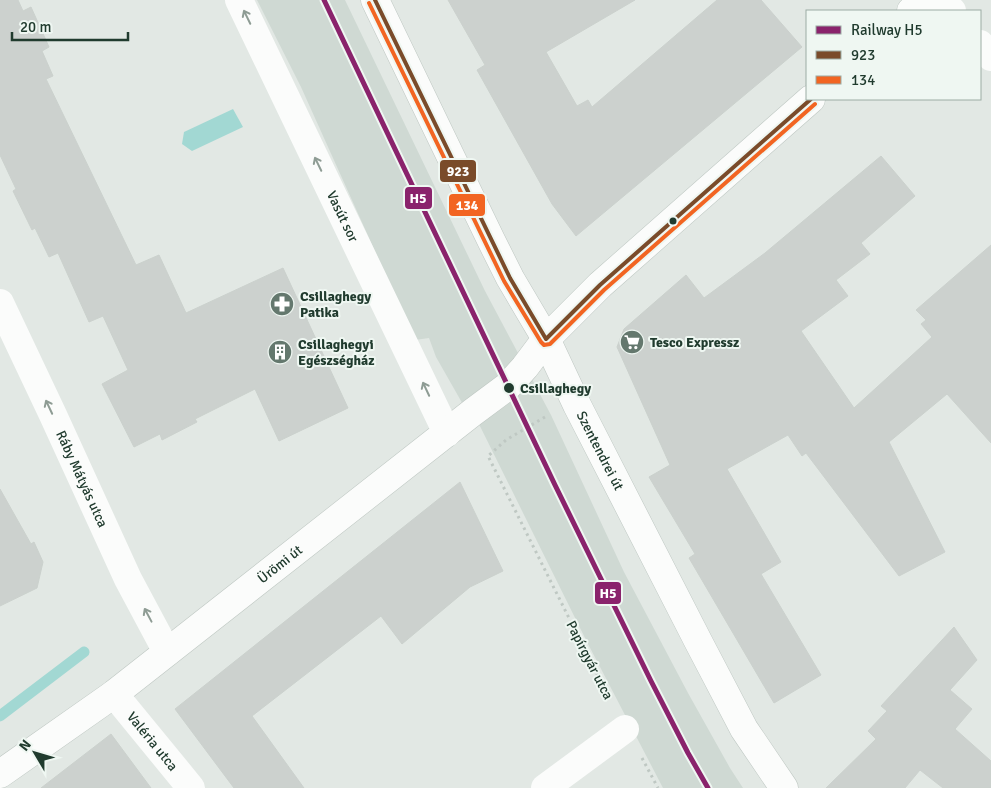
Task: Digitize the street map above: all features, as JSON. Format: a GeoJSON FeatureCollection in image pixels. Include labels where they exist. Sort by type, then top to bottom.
{"type":"FeatureCollection","features":[{"type":"Feature","properties":{"kind":"street","name":"Vasút sor"},"geometry":{"type":"LineString","coordinates":[[239,0],[446,433]]}},
{"type":"Feature","properties":{"kind":"street","name":"Szentendrei út"},"geometry":{"type":"LineString","coordinates":[[375,0],[510,278],[546,338],[576,405],[706,657],[744,729],[784,788]]}},
{"type":"Feature","properties":{"kind":"street"},"geometry":{"type":"LineString","coordinates":[[912,10],[924,0]]}},
{"type":"Feature","properties":{"kind":"street"},"geometry":{"type":"LineString","coordinates":[[942,0],[951,10]]}},
{"type":"Feature","properties":{"kind":"street"},"geometry":{"type":"LineString","coordinates":[[981,45],[991,57]]}},
{"type":"Feature","properties":{"kind":"street","name":"Ürömi út"},"geometry":{"type":"LineString","coordinates":[[0,774],[114,694],[508,386],[525,367],[546,338],[600,285],[811,100]]}},
{"type":"Feature","properties":{"kind":"street","name":"Ráby Mátyás utca"},"geometry":{"type":"LineString","coordinates":[[0,304],[128,579],[167,652]]}},
{"type":"Feature","properties":{"kind":"street","name":"Valéria utca"},"geometry":{"type":"LineString","coordinates":[[114,694],[191,788]]}},
{"type":"Feature","properties":{"kind":"street"},"geometry":{"type":"LineString","coordinates":[[545,788],[625,729]]}},
{"type":"Feature","properties":{"kind":"path","name":"Papírgyár utca"},"geometry":{"type":"LineString","coordinates":[[551,414],[506,440],[488,456],[625,729]]}},
{"type":"Feature","properties":{"kind":"path"},"geometry":{"type":"LineString","coordinates":[[550,593],[555,590]]}},
{"type":"Feature","properties":{"kind":"shaded area"},"geometry":{"type":"Polygon","coordinates":[[[257,0],[345,0],[485,291],[551,415],[624,572],[688,693],[743,788],[663,788],[587,642],[473,412],[469,415],[436,357],[429,338],[415,340],[301,87],[257,0]]]}},
{"type":"Feature","properties":{"kind":"water"},"geometry":{"type":"Polygon","coordinates":[[[233,109],[243,127],[192,151],[182,144],[184,132],[233,109]]]}},
{"type":"Feature","properties":{"kind":"building"},"geometry":{"type":"Polygon","coordinates":[[[0,0],[18,0],[23,11],[31,7],[49,47],[42,51],[53,76],[46,79],[136,265],[159,255],[186,313],[283,268],[348,408],[279,441],[255,389],[195,419],[197,422],[162,440],[160,434],[134,447],[102,384],[128,370],[103,316],[89,322],[58,253],[49,257],[35,228],[32,230],[13,191],[16,189],[0,155],[0,0]]]}},
{"type":"Feature","properties":{"kind":"building"},"geometry":{"type":"Polygon","coordinates":[[[448,0],[635,0],[546,52],[577,106],[588,100],[592,107],[717,0],[761,0],[802,47],[576,236],[552,204],[477,70],[485,65],[448,0]]]}},
{"type":"Feature","properties":{"kind":"building"},"geometry":{"type":"Polygon","coordinates":[[[881,156],[915,196],[861,243],[870,254],[836,280],[848,296],[801,331],[854,408],[932,337],[921,324],[926,320],[916,310],[991,245],[991,443],[947,394],[889,442],[945,552],[899,576],[806,453],[802,456],[788,435],[727,469],[781,562],[761,574],[821,675],[774,703],[689,558],[695,554],[649,477],[670,465],[617,347],[624,329],[686,275],[704,298],[765,253],[881,156]]]}},
{"type":"Feature","properties":{"kind":"building"},"geometry":{"type":"Polygon","coordinates":[[[460,482],[503,571],[470,587],[402,644],[381,616],[252,716],[304,788],[234,788],[175,709],[460,482]]]}},
{"type":"Feature","properties":{"kind":"building"},"geometry":{"type":"Polygon","coordinates":[[[0,489],[31,544],[34,542],[43,562],[37,588],[0,606],[0,489]]]}},
{"type":"Feature","properties":{"kind":"building"},"geometry":{"type":"Polygon","coordinates":[[[954,627],[977,660],[950,690],[972,709],[955,729],[991,761],[991,788],[943,788],[920,770],[905,788],[826,788],[876,739],[868,731],[887,711],[881,706],[954,627]]]}},
{"type":"Feature","properties":{"kind":"building"},"geometry":{"type":"Polygon","coordinates":[[[111,734],[151,788],[41,788],[111,734]]]}},
{"type":"Feature","properties":{"kind":"waterway"},"geometry":{"type":"LineString","coordinates":[[0,716],[84,652]]}},
{"type":"Feature","properties":{"kind":"rail line","name":"H5"},"geometry":{"type":"LineString","coordinates":[[324,0],[555,485],[651,681],[708,788]]}},
{"type":"Feature","properties":{"kind":"transit line","name":"923"},"geometry":{"type":"LineString","coordinates":[[375,0],[510,278],[546,339]]}},
{"type":"Feature","properties":{"kind":"transit line","name":"134"},"geometry":{"type":"LineString","coordinates":[[369,3],[504,281],[544,345],[550,344],[604,290],[815,104]]}},
{"type":"Feature","properties":{"kind":"transit line","name":"923"},"geometry":{"type":"LineString","coordinates":[[546,339],[600,285],[810,100]]}},
{"type":"Feature","properties":{"kind":"place","name":"Csillaghegy Patika"},"geometry":{"type":"Point","coordinates":[282,304]}},
{"type":"Feature","properties":{"kind":"place","name":"Tesco Expressz"},"geometry":{"type":"Point","coordinates":[632,342]}},
{"type":"Feature","properties":{"kind":"place","name":"Csillaghegyi Egészségház"},"geometry":{"type":"Point","coordinates":[280,352]}},
{"type":"Feature","properties":{"kind":"place","name":"Csillaghegy"},"geometry":{"type":"Point","coordinates":[509,388]}}]}
